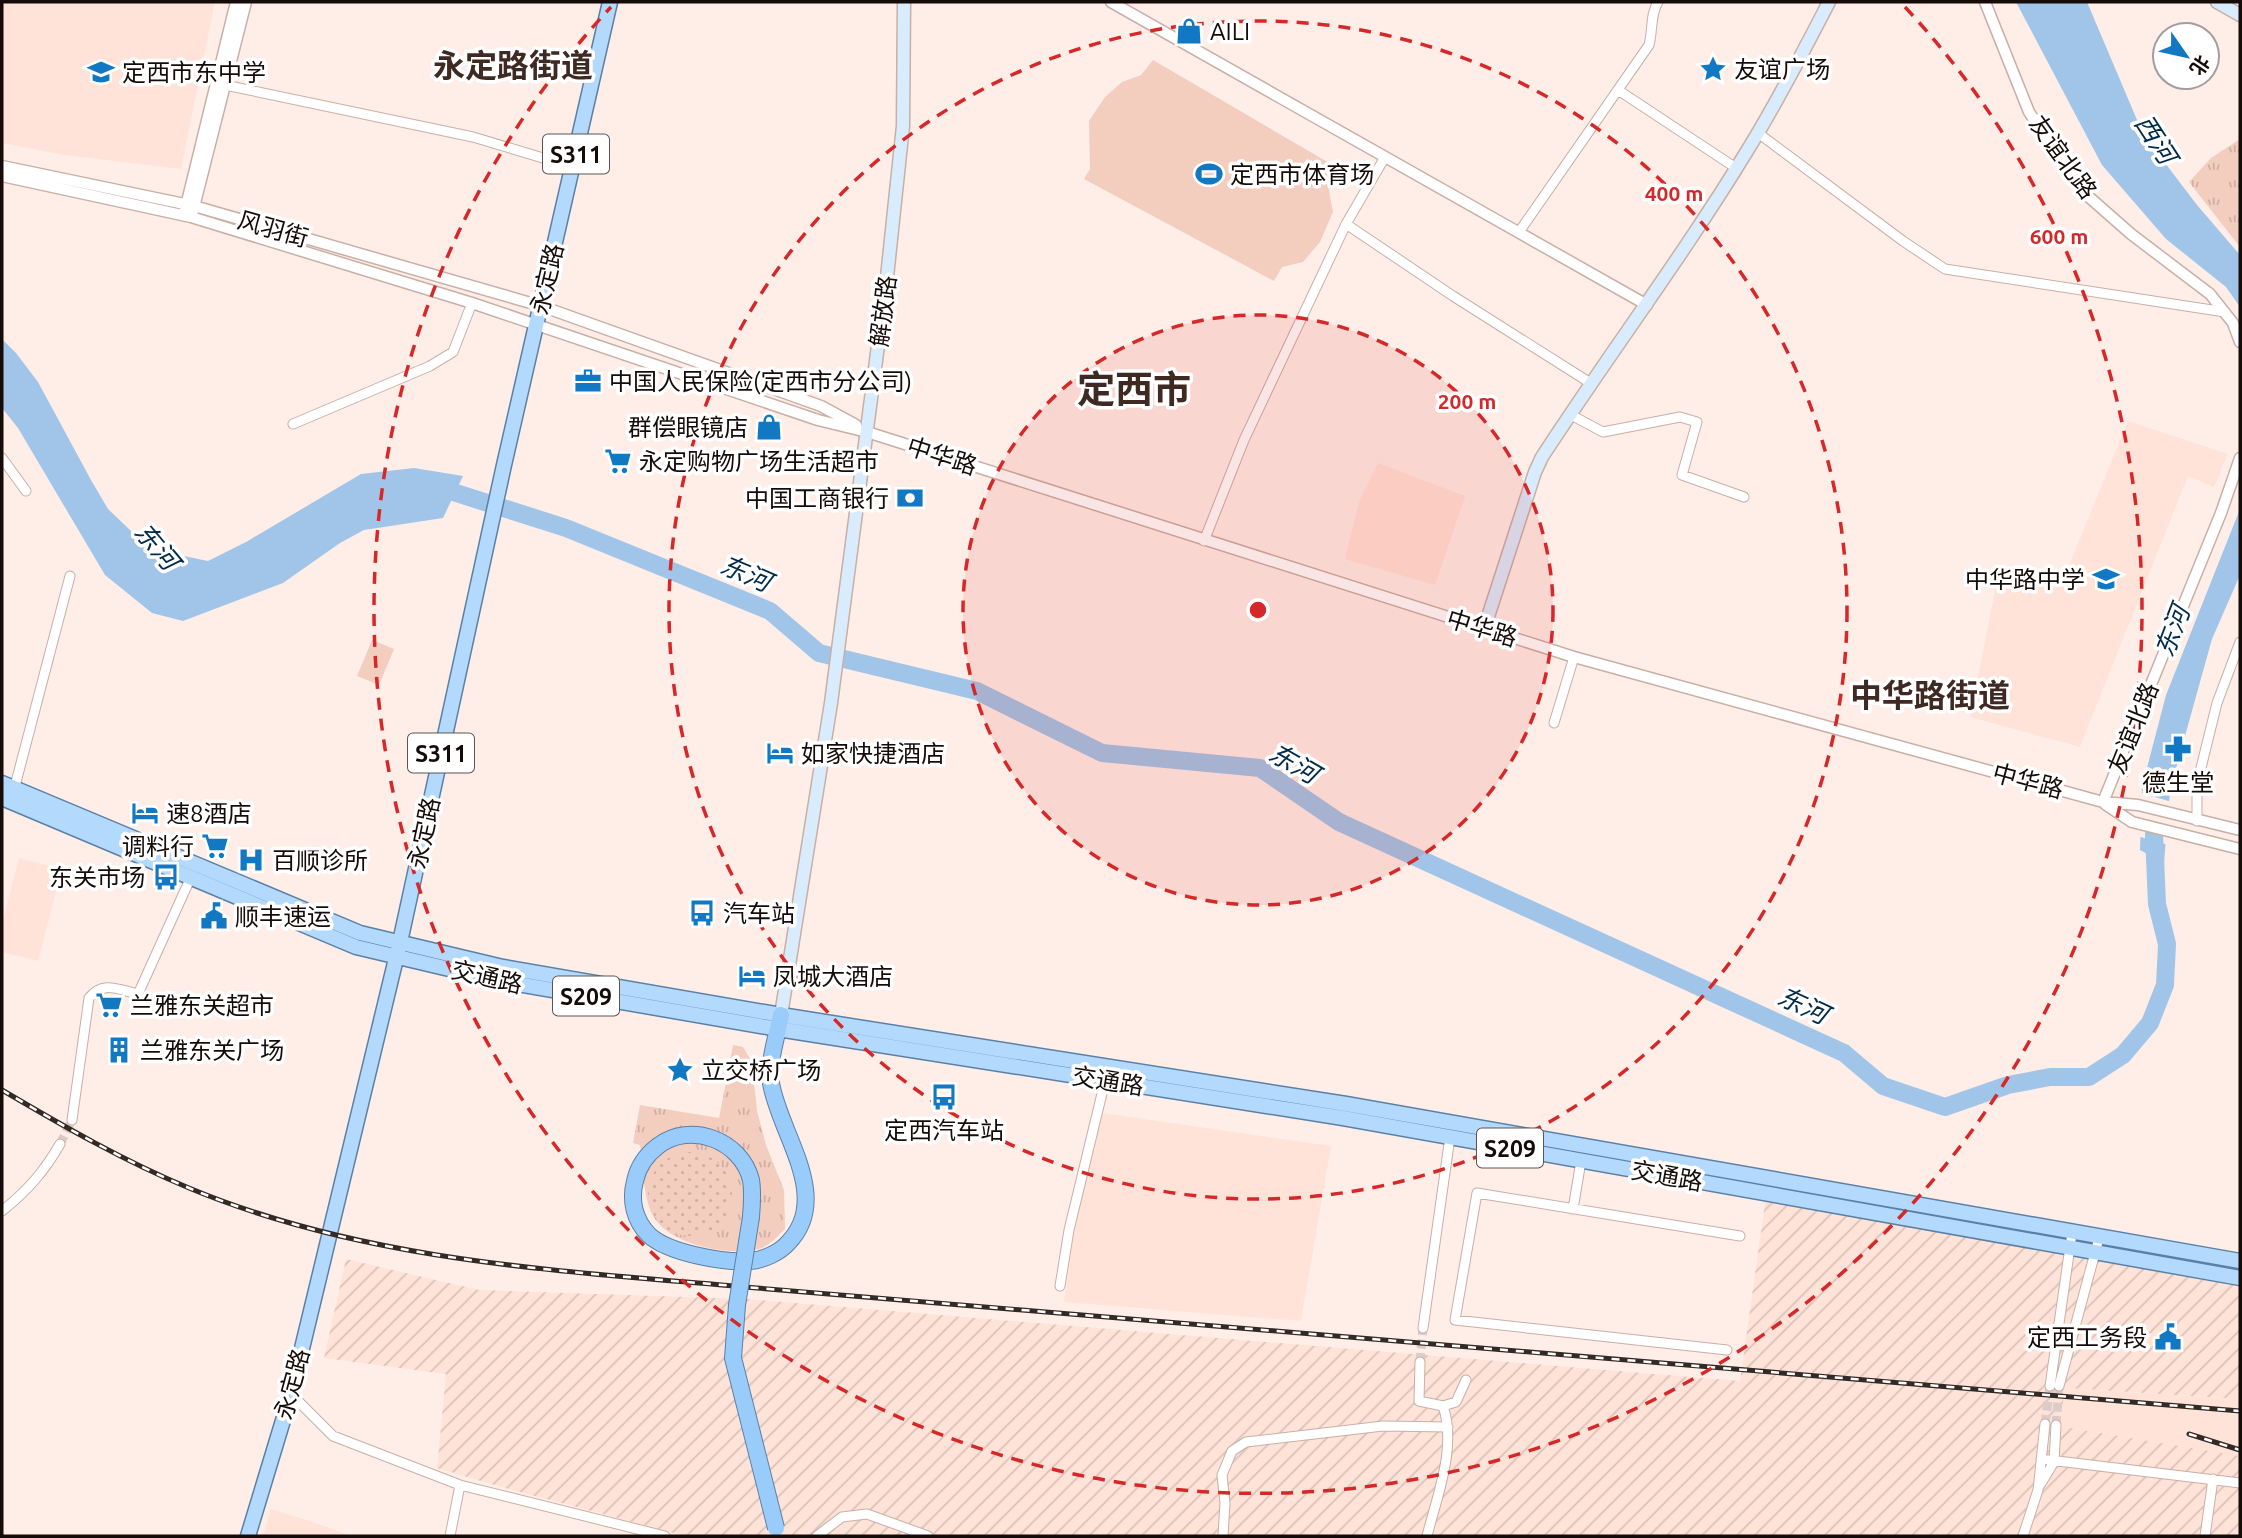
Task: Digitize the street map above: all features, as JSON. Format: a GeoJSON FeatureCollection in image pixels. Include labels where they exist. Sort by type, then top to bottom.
{"type":"FeatureCollection","features":[{"type":"Feature","properties":{"kind":"highway"},"geometry":{"type":"LineString","coordinates":[[777,1532],[733,1358],[737,1305],[751,1217],[751,1180],[743,1162],[730,1147],[714,1138],[695,1134],[676,1136],[659,1144],[645,1158],[636,1174],[632,1190],[636,1214],[649,1234],[662,1244],[718,1259],[752,1261],[771,1255],[788,1244],[799,1227],[806,1208],[806,1188],[771,1081],[779,1022]]}},
{"type":"Feature","properties":{"kind":"main road","name":"永定路"},"geometry":{"type":"LineString","coordinates":[[248,1536],[291,1394],[398,949],[503,465],[610,2]]}},
{"type":"Feature","properties":{"kind":"main road","name":"解放路"},"geometry":{"type":"LineString","coordinates":[[779,1022],[831,703],[867,432],[903,126],[905,2]]}},
{"type":"Feature","properties":{"kind":"main road"},"geometry":{"type":"LineString","coordinates":[[1484,629],[1542,457],[1647,305],[1736,168],[1829,2]]}},
{"type":"Feature","properties":{"kind":"main road"},"geometry":{"type":"LineString","coordinates":[[2217,2],[2240,15]]}},
{"type":"Feature","properties":{"kind":"main road","name":"交通路"},"geometry":{"type":"LineString","coordinates":[[8,785],[398,949],[500,981],[1346,1104],[2071,1240],[2240,1278]]}},
{"type":"Feature","properties":{"kind":"main road","name":"交通路"},"geometry":{"type":"LineString","coordinates":[[2,798],[356,947],[398,949]]}},
{"type":"Feature","properties":{"kind":"main road","name":"交通路"},"geometry":{"type":"LineString","coordinates":[[779,1022],[1105,1081],[2071,1240]]}},
{"type":"Feature","properties":{"kind":"main road","name":"交通路"},"geometry":{"type":"LineString","coordinates":[[2096,1245],[2240,1261]]}},
{"type":"Feature","properties":{"kind":"street"},"geometry":{"type":"LineString","coordinates":[[189,211],[236,2]]}},
{"type":"Feature","properties":{"kind":"street"},"geometry":{"type":"LineString","coordinates":[[189,211],[246,2]]}},
{"type":"Feature","properties":{"kind":"street"},"geometry":{"type":"LineString","coordinates":[[1111,2],[1647,305]]}},
{"type":"Feature","properties":{"kind":"street"},"geometry":{"type":"LineString","coordinates":[[1519,232],[1649,45],[1653,29],[1652,12],[1658,2]]}},
{"type":"Feature","properties":{"kind":"street","name":"友谊北路"},"geometry":{"type":"LineString","coordinates":[[1985,2],[2029,112],[2081,190],[2132,234],[2210,294],[2233,323],[2240,342]]}},
{"type":"Feature","properties":{"kind":"street"},"geometry":{"type":"LineString","coordinates":[[225,85],[473,137],[573,167]]}},
{"type":"Feature","properties":{"kind":"street"},"geometry":{"type":"LineString","coordinates":[[1618,90],[1736,168]]}},
{"type":"Feature","properties":{"kind":"street"},"geometry":{"type":"LineString","coordinates":[[1758,133],[1945,269],[2225,312]]}},
{"type":"Feature","properties":{"kind":"street"},"geometry":{"type":"LineString","coordinates":[[1204,541],[1244,440],[1346,224],[1385,157]]}},
{"type":"Feature","properties":{"kind":"street","name":"风羽街"},"geometry":{"type":"LineString","coordinates":[[2,166],[189,211],[541,306]]}},
{"type":"Feature","properties":{"kind":"street","name":"风羽街"},"geometry":{"type":"LineString","coordinates":[[2,176],[189,211],[536,325]]}},
{"type":"Feature","properties":{"kind":"street"},"geometry":{"type":"LineString","coordinates":[[1346,224],[1592,384]]}},
{"type":"Feature","properties":{"kind":"street"},"geometry":{"type":"LineString","coordinates":[[293,424],[430,366],[453,352],[472,303]]}},
{"type":"Feature","properties":{"kind":"street","name":"中华路"},"geometry":{"type":"LineString","coordinates":[[541,306],[821,406],[867,432]]}},
{"type":"Feature","properties":{"kind":"street","name":"中华路"},"geometry":{"type":"LineString","coordinates":[[536,325],[818,420],[867,432],[1574,657],[2103,802],[2138,805],[2240,830]]}},
{"type":"Feature","properties":{"kind":"street"},"geometry":{"type":"LineString","coordinates":[[1571,415],[1603,432],[1680,417],[1697,422],[1682,475],[1744,497]]}},
{"type":"Feature","properties":{"kind":"street"},"geometry":{"type":"LineString","coordinates":[[2,458],[26,491]]}},
{"type":"Feature","properties":{"kind":"street","name":"友谊北路"},"geometry":{"type":"LineString","coordinates":[[2103,802],[2221,513],[2240,458]]}},
{"type":"Feature","properties":{"kind":"street"},"geometry":{"type":"LineString","coordinates":[[8,785],[71,576]]}},
{"type":"Feature","properties":{"kind":"street"},"geometry":{"type":"LineString","coordinates":[[2194,820],[2197,784],[2217,703],[2240,642]]}},
{"type":"Feature","properties":{"kind":"street"},"geometry":{"type":"LineString","coordinates":[[1554,723],[1574,657]]}},
{"type":"Feature","properties":{"kind":"street","name":"中华路"},"geometry":{"type":"LineString","coordinates":[[2103,802],[2132,822],[2240,849]]}},
{"type":"Feature","properties":{"kind":"street"},"geometry":{"type":"LineString","coordinates":[[72,1120],[89,998],[96,989],[104,987],[138,994],[191,877]]}},
{"type":"Feature","properties":{"kind":"street"},"geometry":{"type":"LineString","coordinates":[[1060,1286],[1069,1230],[1105,1081]]}},
{"type":"Feature","properties":{"kind":"street"},"geometry":{"type":"LineString","coordinates":[[1423,1328],[1450,1137]]}},
{"type":"Feature","properties":{"kind":"street"},"geometry":{"type":"LineString","coordinates":[[2,1211],[47,1168],[60,1144]]}},
{"type":"Feature","properties":{"kind":"street"},"geometry":{"type":"LineString","coordinates":[[1573,1209],[1581,1161]]}},
{"type":"Feature","properties":{"kind":"street"},"geometry":{"type":"LineString","coordinates":[[1727,1350],[1455,1320],[1477,1193],[1740,1236]]}},
{"type":"Feature","properties":{"kind":"street"},"geometry":{"type":"LineString","coordinates":[[2071,1240],[2055,1386],[2096,1245]]}},
{"type":"Feature","properties":{"kind":"street"},"geometry":{"type":"LineString","coordinates":[[1420,1362],[1419,1401],[1443,1406],[1456,1402],[1466,1380]]}},
{"type":"Feature","properties":{"kind":"street"},"geometry":{"type":"LineString","coordinates":[[291,1394],[333,1436],[460,1485],[665,1536]]}},
{"type":"Feature","properties":{"kind":"street"},"geometry":{"type":"LineString","coordinates":[[1427,1536],[1445,1464],[1448,1419],[1443,1406]]}},
{"type":"Feature","properties":{"kind":"street"},"geometry":{"type":"LineString","coordinates":[[2023,1536],[2038,1490],[2045,1424]]}},
{"type":"Feature","properties":{"kind":"street"},"geometry":{"type":"LineString","coordinates":[[2038,1490],[2054,1462],[2056,1425]]}},
{"type":"Feature","properties":{"kind":"street"},"geometry":{"type":"LineString","coordinates":[[1223,1536],[1225,1503],[1222,1475],[1232,1451],[1246,1442],[1383,1426],[1448,1427]]}},
{"type":"Feature","properties":{"kind":"street"},"geometry":{"type":"LineString","coordinates":[[2042,1459],[2240,1483]]}},
{"type":"Feature","properties":{"kind":"street"},"geometry":{"type":"LineString","coordinates":[[2205,1536],[2213,1479]]}},
{"type":"Feature","properties":{"kind":"street"},"geometry":{"type":"LineString","coordinates":[[450,1536],[460,1485]]}},
{"type":"Feature","properties":{"kind":"street"},"geometry":{"type":"LineString","coordinates":[[817,1536],[842,1517],[867,1514],[928,1536]]}},
{"type":"Feature","properties":{"kind":"shaded area","name":"定西市东中学"},"geometry":{"type":"Polygon","coordinates":[[[2,2],[215,2],[181,169],[64,155],[2,143],[2,2]]]}},
{"type":"Feature","properties":{"kind":"shaded area","name":"中华路中学"},"geometry":{"type":"Polygon","coordinates":[[[2128,421],[2228,454],[2214,487],[2188,476],[2080,747],[1970,717],[1996,585],[2028,573],[2061,585],[2128,421]]]}},
{"type":"Feature","properties":{"kind":"shaded area"},"geometry":{"type":"Polygon","coordinates":[[[1378,463],[1465,496],[1435,585],[1345,559],[1360,499],[1378,463]]]}},
{"type":"Feature","properties":{"kind":"shaded area"},"geometry":{"type":"Polygon","coordinates":[[[19,858],[62,869],[38,961],[2,952],[2,924],[19,858]]]}},
{"type":"Feature","properties":{"kind":"shaded area"},"geometry":{"type":"Polygon","coordinates":[[[1103,1113],[1331,1146],[1301,1321],[1064,1302],[1075,1226],[1103,1113]]]}},
{"type":"Feature","properties":{"kind":"shaded area"},"geometry":{"type":"Polygon","coordinates":[[[1768,1182],[2240,1286],[2240,1399],[2066,1388],[2058,1426],[2240,1456],[2240,1536],[685,1536],[437,1468],[446,1374],[324,1358],[346,1259],[479,1290],[746,1299],[1740,1381],[1768,1182]]]}},
{"type":"Feature","properties":{"kind":"shaded area"},"geometry":{"type":"Polygon","coordinates":[[[2065,1388],[2240,1399],[2240,1456],[2058,1426],[2065,1388]]]}},
{"type":"Feature","properties":{"kind":"shaded area"},"geometry":{"type":"Polygon","coordinates":[[[271,1509],[310,1521],[352,1536],[263,1536],[271,1509]]]}},
{"type":"Feature","properties":{"kind":"green space","name":"定西市体育场"},"geometry":{"type":"Polygon","coordinates":[[[1153,60],[1336,167],[1327,180],[1333,212],[1320,242],[1303,262],[1282,267],[1274,281],[1084,179],[1090,169],[1089,121],[1105,97],[1122,82],[1141,75],[1153,60]]]}},
{"type":"Feature","properties":{"kind":"green space"},"geometry":{"type":"Polygon","coordinates":[[[2240,139],[2240,247],[2189,182],[2211,158],[2240,139]]]}},
{"type":"Feature","properties":{"kind":"green space"},"geometry":{"type":"Polygon","coordinates":[[[372,640],[394,649],[379,685],[357,676],[372,640]]]}},
{"type":"Feature","properties":{"kind":"green space"},"geometry":{"type":"Polygon","coordinates":[[[733,1045],[743,1047],[752,1062],[757,1111],[766,1145],[784,1190],[785,1229],[766,1246],[747,1251],[703,1247],[675,1236],[664,1228],[651,1212],[640,1145],[633,1143],[640,1105],[719,1118],[733,1045]]]}},
{"type":"Feature","properties":{"kind":"green space"},"geometry":{"type":"Polygon","coordinates":[[[682,1152],[698,1152],[714,1159],[725,1170],[732,1186],[729,1210],[720,1224],[698,1236],[682,1236],[666,1229],[655,1218],[648,1202],[648,1186],[655,1170],[666,1159],[682,1152]]]}},
{"type":"Feature","properties":{"kind":"water"},"geometry":{"type":"Polygon","coordinates":[[[2016,2],[2087,2],[2143,134],[2197,205],[2240,255],[2240,307],[2226,287],[2166,239],[2102,165],[2016,2]]]}},
{"type":"Feature","properties":{"kind":"water"},"geometry":{"type":"Polygon","coordinates":[[[2,339],[38,382],[108,509],[150,549],[208,561],[246,542],[361,474],[414,468],[463,476],[443,518],[364,530],[340,543],[283,583],[183,621],[152,613],[105,575],[18,428],[2,408],[2,339]]]}},
{"type":"Feature","properties":{"kind":"water"},"geometry":{"type":"Polygon","coordinates":[[[2240,509],[2240,575],[2212,639],[2170,790],[2164,863],[2140,850],[2142,787],[2166,695],[2240,509]]]}},
{"type":"Feature","properties":{"kind":"pier"},"geometry":{"type":"Polygon","coordinates":[[[2138,792],[2172,802],[2169,845],[2137,836],[2138,792]]]}},
{"type":"Feature","properties":{"kind":"waterway","name":"东河"},"geometry":{"type":"LineString","coordinates":[[435,497],[450,491],[566,528],[770,611],[819,653],[977,691],[1102,753],[1260,768],[1339,822],[1844,1053],[1883,1086],[1945,1107],[2008,1085],[2050,1077],[2089,1077],[2123,1055],[2150,1023],[2165,985],[2167,944],[2157,904],[2154,834]]}},
{"type":"Feature","properties":{"kind":"tunnel"},"geometry":{"type":"LineString","coordinates":[[60,1144],[72,1120]]}},
{"type":"Feature","properties":{"kind":"tunnel"},"geometry":{"type":"LineString","coordinates":[[1420,1362],[1423,1328]]}},
{"type":"Feature","properties":{"kind":"tunnel"},"geometry":{"type":"LineString","coordinates":[[2045,1424],[2050,1386]]}},
{"type":"Feature","properties":{"kind":"tunnel"},"geometry":{"type":"LineString","coordinates":[[2056,1425],[2059,1386]]}},
{"type":"Feature","properties":{"kind":"railway"},"geometry":{"type":"LineString","coordinates":[[2,1090],[141,1166],[189,1188],[257,1213],[327,1233],[469,1260],[613,1276],[2240,1411]]}},
{"type":"Feature","properties":{"kind":"railway"},"geometry":{"type":"LineString","coordinates":[[2189,1434],[2240,1450]]}},
{"type":"Feature","properties":{"kind":"place","name":"AILI"},"geometry":{"type":"Point","coordinates":[1189,31]}},
{"type":"Feature","properties":{"kind":"place","name":"友谊广场"},"geometry":{"type":"Point","coordinates":[1713,69]}},
{"type":"Feature","properties":{"kind":"place","name":"定西市东中学"},"geometry":{"type":"Point","coordinates":[101,72]}},
{"type":"Feature","properties":{"kind":"place","name":"定西市体育场"},"geometry":{"type":"Point","coordinates":[1209,174]}},
{"type":"Feature","properties":{"kind":"place","name":"中国人民保险(定西市分公司)"},"geometry":{"type":"Point","coordinates":[588,381]}},
{"type":"Feature","properties":{"kind":"place","name":"群偿眼镜店"},"geometry":{"type":"Point","coordinates":[769,427]}},
{"type":"Feature","properties":{"kind":"place","name":"永定购物广场生活超市"},"geometry":{"type":"Point","coordinates":[618,461]}},
{"type":"Feature","properties":{"kind":"place","name":"中国工商银行"},"geometry":{"type":"Point","coordinates":[910,498]}},
{"type":"Feature","properties":{"kind":"place","name":"中华路中学"},"geometry":{"type":"Point","coordinates":[2106,579]}},
{"type":"Feature","properties":{"kind":"place","name":"德生堂"},"geometry":{"type":"Point","coordinates":[2178,749]}},
{"type":"Feature","properties":{"kind":"place","name":"如家快捷酒店"},"geometry":{"type":"Point","coordinates":[780,753]}},
{"type":"Feature","properties":{"kind":"place","name":"速8酒店"},"geometry":{"type":"Point","coordinates":[145,813]}},
{"type":"Feature","properties":{"kind":"place","name":"调料行"},"geometry":{"type":"Point","coordinates":[215,846]}},
{"type":"Feature","properties":{"kind":"place","name":"百顺诊所"},"geometry":{"type":"Point","coordinates":[251,860]}},
{"type":"Feature","properties":{"kind":"place","name":"东关市场"},"geometry":{"type":"Point","coordinates":[166,877]}},
{"type":"Feature","properties":{"kind":"place","name":"汽车站"},"geometry":{"type":"Point","coordinates":[702,913]}},
{"type":"Feature","properties":{"kind":"place","name":"顺丰速运"},"geometry":{"type":"Point","coordinates":[214,916]}},
{"type":"Feature","properties":{"kind":"place","name":"凤城大酒店"},"geometry":{"type":"Point","coordinates":[752,976]}},
{"type":"Feature","properties":{"kind":"place","name":"兰雅东关超市"},"geometry":{"type":"Point","coordinates":[109,1005]}},
{"type":"Feature","properties":{"kind":"place","name":"兰雅东关广场"},"geometry":{"type":"Point","coordinates":[119,1050]}},
{"type":"Feature","properties":{"kind":"place","name":"立交桥广场"},"geometry":{"type":"Point","coordinates":[680,1070]}},
{"type":"Feature","properties":{"kind":"place","name":"定西汽车站"},"geometry":{"type":"Point","coordinates":[944,1097]}},
{"type":"Feature","properties":{"kind":"place","name":"定西工务段"},"geometry":{"type":"Point","coordinates":[2168,1337]}},
{"type":"Feature","properties":{"kind":"district","name":"永定路街道"},"geometry":{"type":"Point","coordinates":[513,65]}},
{"type":"Feature","properties":{"kind":"district","name":"定西市"},"geometry":{"type":"Point","coordinates":[1134,389]}},
{"type":"Feature","properties":{"kind":"district","name":"中华路街道"},"geometry":{"type":"Point","coordinates":[1930,695]}},
{"type":"Feature","properties":{"kind":"water label","name":"西河"},"geometry":{"type":"Point","coordinates":[2156,139]}}]}
